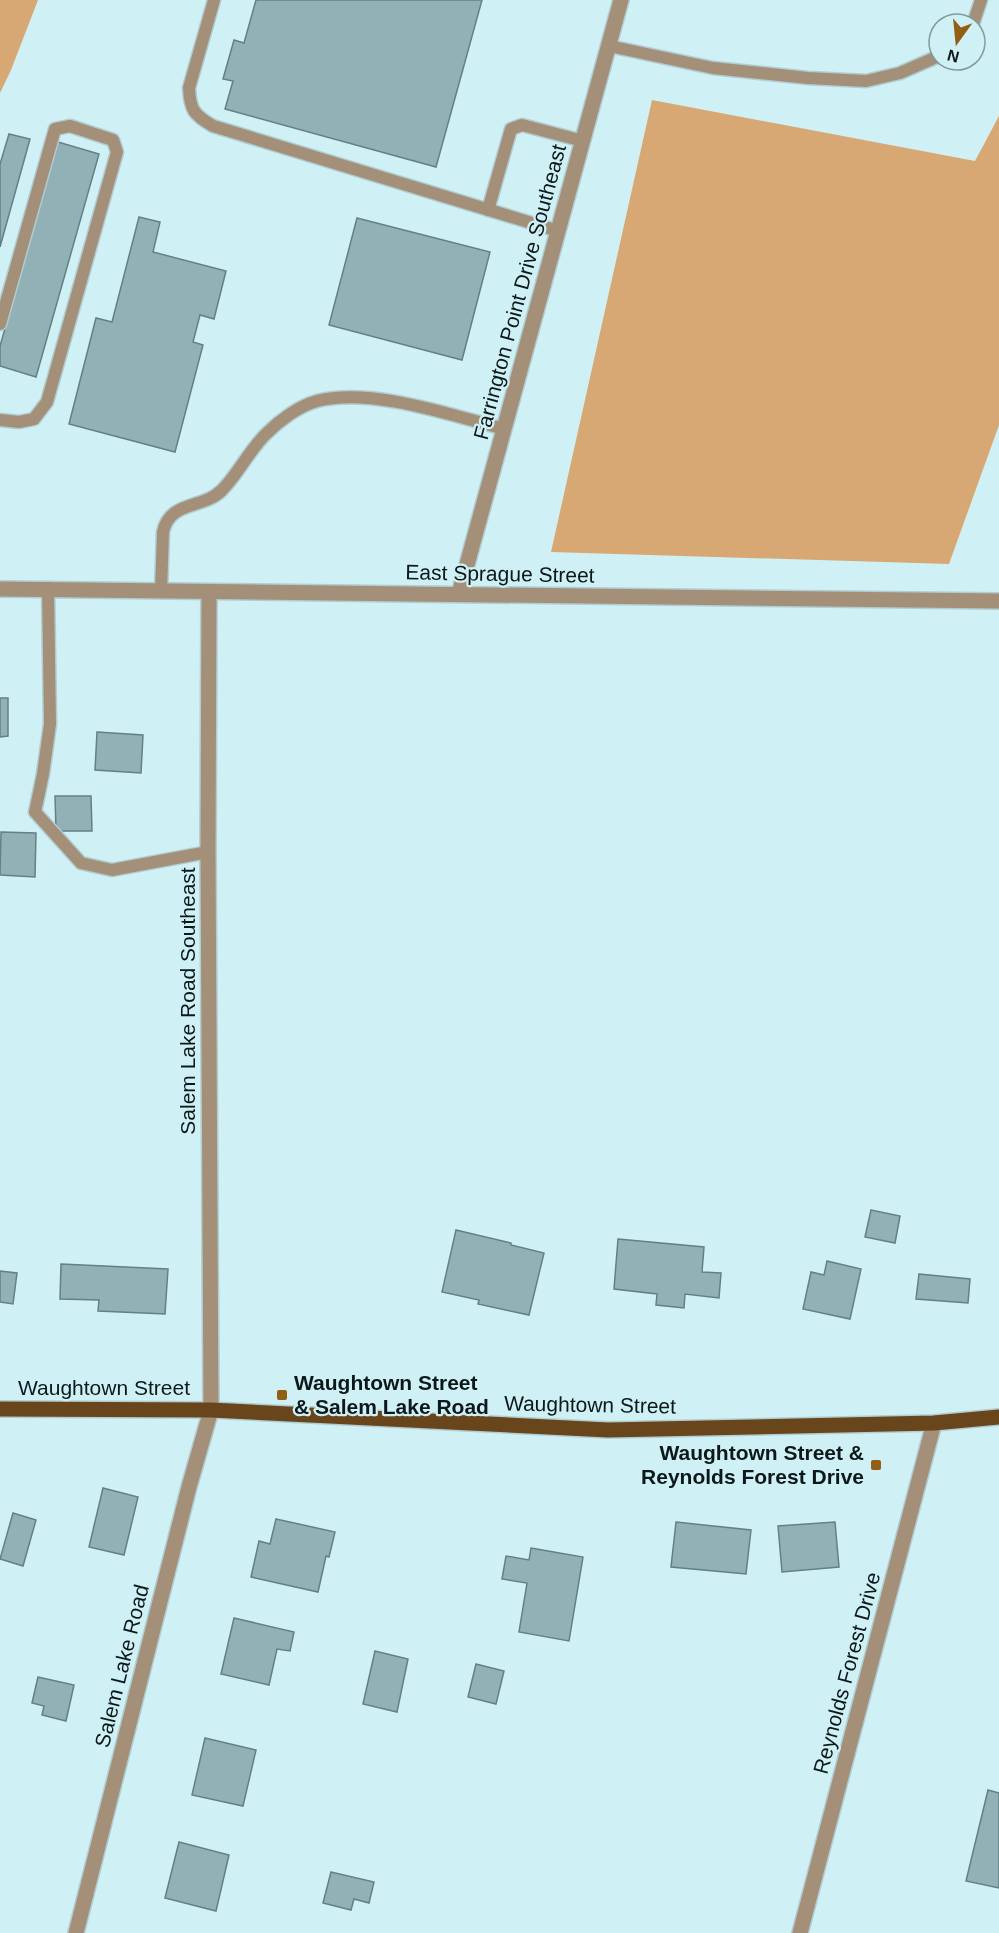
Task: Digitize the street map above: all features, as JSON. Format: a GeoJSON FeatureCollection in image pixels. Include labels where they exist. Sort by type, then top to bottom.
{"type":"FeatureCollection","features":[{"type":"Feature","properties":{"kind":"main road","name":"Waughtown Street"},"geometry":{"type":"LineString","coordinates":[[0,1409],[211,1410],[608,1430],[934,1423],[999,1417]]}},
{"type":"Feature","properties":{"kind":"street","name":"Farrington Point Drive Southeast"},"geometry":{"type":"LineString","coordinates":[[459,594],[621,0]]}},
{"type":"Feature","properties":{"kind":"street","name":"East Sprague Street"},"geometry":{"type":"LineString","coordinates":[[0,589],[999,601]]}},
{"type":"Feature","properties":{"kind":"street","name":"Salem Lake Road Southeast"},"geometry":{"type":"LineString","coordinates":[[209,592],[211,1410]]}},
{"type":"Feature","properties":{"kind":"street","name":"Salem Lake Road"},"geometry":{"type":"LineString","coordinates":[[76,1933],[189,1487],[211,1410]]}},
{"type":"Feature","properties":{"kind":"street","name":"Reynolds Forest Drive"},"geometry":{"type":"LineString","coordinates":[[800,1933],[934,1423]]}},
{"type":"Feature","properties":{"kind":"lane"},"geometry":{"type":"LineString","coordinates":[[214,0],[189,88],[189,102],[196,116],[213,126],[558,231]]}},
{"type":"Feature","properties":{"kind":"lane"},"geometry":{"type":"LineString","coordinates":[[609,46],[713,68],[808,78],[866,81],[900,73],[927,61]]}},
{"type":"Feature","properties":{"kind":"lane"},"geometry":{"type":"LineString","coordinates":[[488,210],[511,129],[522,125],[583,141]]}},
{"type":"Feature","properties":{"kind":"lane"},"geometry":{"type":"LineString","coordinates":[[0,324],[55,129],[70,126],[113,140],[117,153],[47,402],[34,419],[19,422],[0,420]]}},
{"type":"Feature","properties":{"kind":"lane"},"geometry":{"type":"LineString","coordinates":[[161,592],[165,523],[171,515],[182,508],[213,498],[222,490],[267,432],[299,409],[316,402],[355,396],[433,411],[504,429]]}},
{"type":"Feature","properties":{"kind":"lane"},"geometry":{"type":"LineString","coordinates":[[48,588],[50,724],[44,774],[35,812],[81,864],[112,870],[208,852]]}},
{"type":"Feature","properties":{"kind":"shaded area"},"geometry":{"type":"Polygon","coordinates":[[[0,0],[38,0],[0,93],[0,0]]]}},
{"type":"Feature","properties":{"kind":"shaded area"},"geometry":{"type":"Polygon","coordinates":[[[652,100],[975,161],[999,116],[999,425],[949,564],[551,552],[652,100]]]}},
{"type":"Feature","properties":{"kind":"building"},"geometry":{"type":"Polygon","coordinates":[[[256,0],[482,0],[436,167],[225,109],[233,81],[223,79],[234,40],[244,43],[256,0]]]}},
{"type":"Feature","properties":{"kind":"building"},"geometry":{"type":"Polygon","coordinates":[[[9,134],[30,139],[0,247],[0,164],[9,134]]]}},
{"type":"Feature","properties":{"kind":"building"},"geometry":{"type":"Polygon","coordinates":[[[58,142],[99,154],[36,377],[0,366],[0,346],[58,142]]]}},
{"type":"Feature","properties":{"kind":"building"},"geometry":{"type":"Polygon","coordinates":[[[139,217],[160,222],[153,252],[226,271],[214,319],[200,315],[193,342],[203,345],[175,452],[69,424],[96,318],[112,322],[139,217]]]}},
{"type":"Feature","properties":{"kind":"building"},"geometry":{"type":"Polygon","coordinates":[[[357,218],[490,252],[462,360],[329,325],[357,218]]]}},
{"type":"Feature","properties":{"kind":"building"},"geometry":{"type":"Polygon","coordinates":[[[0,698],[8,698],[8,736],[0,737],[0,698]]]}},
{"type":"Feature","properties":{"kind":"building"},"geometry":{"type":"Polygon","coordinates":[[[97,732],[143,735],[141,773],[95,770],[97,732]]]}},
{"type":"Feature","properties":{"kind":"building"},"geometry":{"type":"Polygon","coordinates":[[[55,796],[91,796],[92,831],[56,831],[55,796]]]}},
{"type":"Feature","properties":{"kind":"building"},"geometry":{"type":"Polygon","coordinates":[[[1,832],[36,833],[35,877],[0,875],[1,832]]]}},
{"type":"Feature","properties":{"kind":"building"},"geometry":{"type":"Polygon","coordinates":[[[871,1210],[900,1216],[895,1243],[865,1237],[871,1210]]]}},
{"type":"Feature","properties":{"kind":"building"},"geometry":{"type":"Polygon","coordinates":[[[456,1230],[544,1253],[529,1315],[478,1304],[479,1300],[442,1292],[456,1230]]]}},
{"type":"Feature","properties":{"kind":"building"},"geometry":{"type":"Polygon","coordinates":[[[618,1239],[704,1247],[702,1272],[721,1273],[719,1298],[685,1294],[684,1308],[656,1305],[657,1294],[614,1289],[618,1239]]]}},
{"type":"Feature","properties":{"kind":"building"},"geometry":{"type":"Polygon","coordinates":[[[827,1261],[861,1269],[850,1319],[803,1309],[811,1272],[824,1275],[827,1261]]]}},
{"type":"Feature","properties":{"kind":"building"},"geometry":{"type":"Polygon","coordinates":[[[61,1264],[168,1269],[165,1314],[98,1311],[99,1300],[60,1299],[61,1264]]]}},
{"type":"Feature","properties":{"kind":"building"},"geometry":{"type":"Polygon","coordinates":[[[0,1271],[17,1273],[13,1304],[0,1302],[0,1271]]]}},
{"type":"Feature","properties":{"kind":"building"},"geometry":{"type":"Polygon","coordinates":[[[919,1274],[970,1279],[968,1303],[916,1299],[919,1274]]]}},
{"type":"Feature","properties":{"kind":"building"},"geometry":{"type":"Polygon","coordinates":[[[103,1488],[138,1497],[124,1555],[89,1547],[103,1488]]]}},
{"type":"Feature","properties":{"kind":"building"},"geometry":{"type":"Polygon","coordinates":[[[13,1513],[36,1520],[23,1566],[0,1559],[13,1513]]]}},
{"type":"Feature","properties":{"kind":"building"},"geometry":{"type":"Polygon","coordinates":[[[276,1519],[335,1532],[329,1557],[326,1556],[318,1592],[251,1577],[259,1541],[270,1544],[276,1519]]]}},
{"type":"Feature","properties":{"kind":"building"},"geometry":{"type":"Polygon","coordinates":[[[676,1522],[751,1530],[746,1574],[671,1567],[676,1522]]]}},
{"type":"Feature","properties":{"kind":"building"},"geometry":{"type":"Polygon","coordinates":[[[835,1522],[839,1567],[782,1572],[778,1526],[835,1522]]]}},
{"type":"Feature","properties":{"kind":"building"},"geometry":{"type":"Polygon","coordinates":[[[531,1548],[583,1557],[569,1641],[519,1632],[527,1583],[502,1579],[506,1556],[529,1560],[531,1548]]]}},
{"type":"Feature","properties":{"kind":"building"},"geometry":{"type":"Polygon","coordinates":[[[234,1618],[294,1632],[290,1651],[277,1649],[269,1685],[221,1674],[234,1618]]]}},
{"type":"Feature","properties":{"kind":"building"},"geometry":{"type":"Polygon","coordinates":[[[375,1651],[408,1659],[397,1712],[363,1704],[375,1651]]]}},
{"type":"Feature","properties":{"kind":"building"},"geometry":{"type":"Polygon","coordinates":[[[476,1664],[504,1671],[496,1704],[468,1697],[476,1664]]]}},
{"type":"Feature","properties":{"kind":"building"},"geometry":{"type":"Polygon","coordinates":[[[38,1677],[74,1685],[66,1721],[42,1715],[44,1706],[32,1703],[38,1677]]]}},
{"type":"Feature","properties":{"kind":"building"},"geometry":{"type":"Polygon","coordinates":[[[205,1738],[256,1750],[243,1806],[192,1795],[205,1738]]]}},
{"type":"Feature","properties":{"kind":"building"},"geometry":{"type":"Polygon","coordinates":[[[988,1790],[999,1793],[999,1888],[966,1881],[988,1790]]]}},
{"type":"Feature","properties":{"kind":"building"},"geometry":{"type":"Polygon","coordinates":[[[179,1842],[229,1855],[216,1911],[165,1898],[179,1842]]]}},
{"type":"Feature","properties":{"kind":"building"},"geometry":{"type":"Polygon","coordinates":[[[331,1872],[374,1882],[369,1903],[354,1899],[351,1910],[323,1903],[331,1872]]]}},
{"type":"Feature","properties":{"kind":"place","name":"Waughtown Street & Salem Lake Road"},"geometry":{"type":"Point","coordinates":[282,1395]}},
{"type":"Feature","properties":{"kind":"place","name":"Waughtown Street & Reynolds Forest Drive"},"geometry":{"type":"Point","coordinates":[876,1465]}}]}
